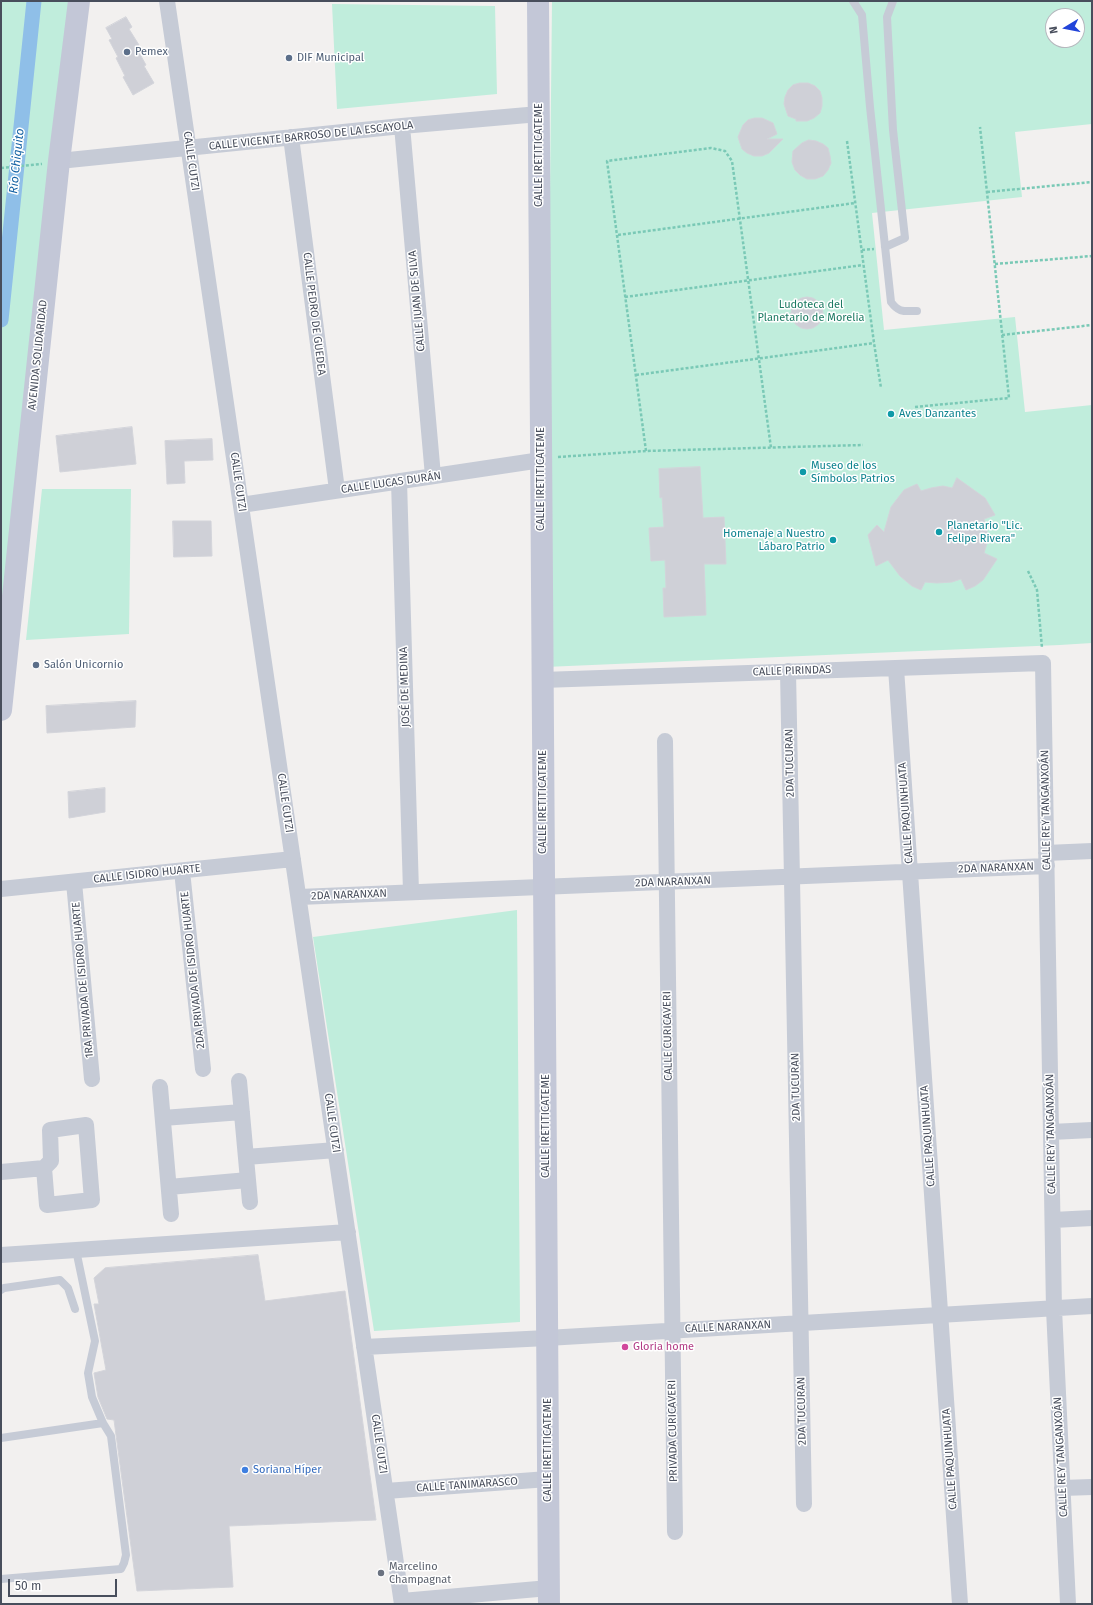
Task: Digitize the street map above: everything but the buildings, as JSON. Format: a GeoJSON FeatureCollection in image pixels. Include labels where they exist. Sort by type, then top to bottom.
{"type":"FeatureCollection","features":[{"type":"Feature","properties":{"kind":"street","name":"AVENIDA SOLIDARIDAD"},"geometry":{"type":"LineString","coordinates":[[1,710],[59,161],[79,1]]}},
{"type":"Feature","properties":{"kind":"street","name":"CALLE CUTZI"},"geometry":{"type":"LineString","coordinates":[[167,1],[402,1602]]}},
{"type":"Feature","properties":{"kind":"street","name":"CALLE IRETITICATEME"},"geometry":{"type":"LineString","coordinates":[[538,1],[549,1596]]}},
{"type":"Feature","properties":{"kind":"street","name":"CALLE VICENTE BARROSO DE LA ESCAYOLA"},"geometry":{"type":"LineString","coordinates":[[59,161],[402,126],[539,114]]}},
{"type":"Feature","properties":{"kind":"street","name":"CALLE JUAN DE SILVA"},"geometry":{"type":"LineString","coordinates":[[402,126],[433,476]]}},
{"type":"Feature","properties":{"kind":"street","name":"CALLE PEDRO DE GUEDEA"},"geometry":{"type":"LineString","coordinates":[[292,137],[337,490]]}},
{"type":"Feature","properties":{"kind":"street","name":"CALLE LUCAS DURÁN"},"geometry":{"type":"LineString","coordinates":[[241,505],[541,460]]}},
{"type":"Feature","properties":{"kind":"street","name":"JOSÉ DE MEDINA"},"geometry":{"type":"LineString","coordinates":[[399,481],[411,892]]}},
{"type":"Feature","properties":{"kind":"street","name":"CALLE PIRINDAS"},"geometry":{"type":"LineString","coordinates":[[542,680],[1042,663]]}},
{"type":"Feature","properties":{"kind":"street","name":"CALLE REY TANGANXOÁN"},"geometry":{"type":"LineString","coordinates":[[1042,663],[1047,860],[1054,1308],[1068,1604]]}},
{"type":"Feature","properties":{"kind":"street","name":"CALLE PAQUINHUATA"},"geometry":{"type":"LineString","coordinates":[[896,668],[960,1604]]}},
{"type":"Feature","properties":{"kind":"street","name":"2DA TUCURAN"},"geometry":{"type":"LineString","coordinates":[[788,671],[804,1504]]}},
{"type":"Feature","properties":{"kind":"street","name":"CALLE CURICAVERI"},"geometry":{"type":"LineString","coordinates":[[665,742],[672,1330]]}},
{"type":"Feature","properties":{"kind":"street","name":"2DA NARANXAN"},"geometry":{"type":"LineString","coordinates":[[298,897],[910,872],[1047,860],[1092,851]]}},
{"type":"Feature","properties":{"kind":"street","name":"CALLE ISIDRO HUARTE"},"geometry":{"type":"LineString","coordinates":[[1,889],[293,859]]}},
{"type":"Feature","properties":{"kind":"street","name":"2DA PRIVADA DE ISIDRO HUARTE"},"geometry":{"type":"LineString","coordinates":[[182,871],[203,1069]]}},
{"type":"Feature","properties":{"kind":"street","name":"1RA PRIVADA DE ISIDRO HUARTE"},"geometry":{"type":"LineString","coordinates":[[74,882],[92,1079]]}},
{"type":"Feature","properties":{"kind":"street"},"geometry":{"type":"LineString","coordinates":[[239,1081],[250,1202]]}},
{"type":"Feature","properties":{"kind":"street"},"geometry":{"type":"LineString","coordinates":[[160,1087],[169,1186],[170,1214]]}},
{"type":"Feature","properties":{"kind":"street"},"geometry":{"type":"LineString","coordinates":[[163,1118],[242,1112]]}},
{"type":"Feature","properties":{"kind":"street"},"geometry":{"type":"LineString","coordinates":[[1,1172],[44,1168],[51,1162],[50,1130],[86,1125],[92,1200],[47,1205],[44,1168]]}},
{"type":"Feature","properties":{"kind":"street"},"geometry":{"type":"LineString","coordinates":[[1051,1132],[1092,1130]]}},
{"type":"Feature","properties":{"kind":"street"},"geometry":{"type":"LineString","coordinates":[[246,1157],[336,1150]]}},
{"type":"Feature","properties":{"kind":"street"},"geometry":{"type":"LineString","coordinates":[[169,1186],[248,1180]]}},
{"type":"Feature","properties":{"kind":"street"},"geometry":{"type":"LineString","coordinates":[[1053,1220],[1092,1218]]}},
{"type":"Feature","properties":{"kind":"street"},"geometry":{"type":"LineString","coordinates":[[1,1255],[348,1232]]}},
{"type":"Feature","properties":{"kind":"street","name":"CALLE NARANXAN"},"geometry":{"type":"LineString","coordinates":[[364,1347],[547,1338],[1092,1306]]}},
{"type":"Feature","properties":{"kind":"street","name":"PRIVADA CURICAVERI"},"geometry":{"type":"LineString","coordinates":[[672,1330],[675,1532]]}},
{"type":"Feature","properties":{"kind":"street","name":"CALLE TANIMARASCO"},"geometry":{"type":"LineString","coordinates":[[386,1490],[548,1479]]}},
{"type":"Feature","properties":{"kind":"street"},"geometry":{"type":"LineString","coordinates":[[1062,1488],[1092,1486]]}},
{"type":"Feature","properties":{"kind":"street"},"geometry":{"type":"LineString","coordinates":[[402,1602],[549,1596]]}},
{"type":"Feature","properties":{"kind":"lane"},"geometry":{"type":"LineString","coordinates":[[853,1],[862,15],[870,113],[891,302],[895,308],[901,311],[917,311]]}},
{"type":"Feature","properties":{"kind":"lane"},"geometry":{"type":"LineString","coordinates":[[885,247],[905,238],[906,228],[893,130],[887,17],[893,1]]}},
{"type":"Feature","properties":{"kind":"lane"},"geometry":{"type":"LineString","coordinates":[[1,1579],[121,1569],[126,1555],[117,1479],[110,1436],[92,1397],[88,1373],[94,1341],[76,1250]]}},
{"type":"Feature","properties":{"kind":"lane"},"geometry":{"type":"LineString","coordinates":[[1,1290],[4,1288],[60,1280],[68,1288],[75,1309]]}},
{"type":"Feature","properties":{"kind":"lane"},"geometry":{"type":"LineString","coordinates":[[1,1438],[103,1423]]}},
{"type":"Feature","properties":{"kind":"path"},"geometry":{"type":"LineString","coordinates":[[915,407],[1009,398],[980,127]]}},
{"type":"Feature","properties":{"kind":"path"},"geometry":{"type":"LineString","coordinates":[[847,141],[874,344],[882,388]]}},
{"type":"Feature","properties":{"kind":"path"},"geometry":{"type":"LineString","coordinates":[[646,451],[608,161],[711,148],[725,152],[732,161],[771,448]]}},
{"type":"Feature","properties":{"kind":"path"},"geometry":{"type":"LineString","coordinates":[[1,168],[30,166]]}},
{"type":"Feature","properties":{"kind":"path"},"geometry":{"type":"LineString","coordinates":[[987,192],[1092,182]]}},
{"type":"Feature","properties":{"kind":"path"},"geometry":{"type":"LineString","coordinates":[[618,235],[855,203]]}},
{"type":"Feature","properties":{"kind":"path"},"geometry":{"type":"LineString","coordinates":[[994,264],[1092,256]]}},
{"type":"Feature","properties":{"kind":"path"},"geometry":{"type":"LineString","coordinates":[[626,297],[863,265]]}},
{"type":"Feature","properties":{"kind":"path"},"geometry":{"type":"LineString","coordinates":[[1002,335],[1092,325]]}},
{"type":"Feature","properties":{"kind":"path"},"geometry":{"type":"LineString","coordinates":[[636,375],[874,344]]}},
{"type":"Feature","properties":{"kind":"path"},"geometry":{"type":"LineString","coordinates":[[541,460],[646,451],[863,445]]}},
{"type":"Feature","properties":{"kind":"path"},"geometry":{"type":"LineString","coordinates":[[1028,571],[1037,590],[1042,663]]}},
{"type":"Feature","properties":{"kind":"green space"},"geometry":{"type":"Polygon","coordinates":[[[1,1],[70,1],[1,631],[1,1]]]}},
{"type":"Feature","properties":{"kind":"green space","name":"Ludoteca del Planetario de Morelia"},"geometry":{"type":"Polygon","coordinates":[[[552,1],[1092,1],[1092,124],[1015,132],[1022,197],[872,213],[884,330],[1015,317],[1025,412],[1092,405],[1092,643],[545,667],[552,1]]]}},
{"type":"Feature","properties":{"kind":"green space"},"geometry":{"type":"Polygon","coordinates":[[[332,4],[495,6],[497,94],[337,109],[332,4]]]}},
{"type":"Feature","properties":{"kind":"green space"},"geometry":{"type":"Polygon","coordinates":[[[42,489],[131,489],[129,634],[26,640],[42,489]]]}},
{"type":"Feature","properties":{"kind":"green space"},"geometry":{"type":"Polygon","coordinates":[[[517,910],[520,1322],[374,1331],[313,937],[517,910]]]}},
{"type":"Feature","properties":{"kind":"waterway","name":"Río Chiquito"},"geometry":{"type":"LineString","coordinates":[[1,320],[34,1]]}},
{"type":"Feature","properties":{"kind":"place","name":"Pemex"},"geometry":{"type":"Point","coordinates":[127,52]}},
{"type":"Feature","properties":{"kind":"place","name":"DIF Municipal"},"geometry":{"type":"Point","coordinates":[289,58]}},
{"type":"Feature","properties":{"kind":"place","name":"Aves Danzantes"},"geometry":{"type":"Point","coordinates":[891,414]}},
{"type":"Feature","properties":{"kind":"place","name":"Museo de los Símbolos Patrios"},"geometry":{"type":"Point","coordinates":[803,472]}},
{"type":"Feature","properties":{"kind":"place","name":"Planetario \"Lic. Felipe Rivera\""},"geometry":{"type":"Point","coordinates":[939,532]}},
{"type":"Feature","properties":{"kind":"place","name":"Homenaje a Nuestro Lábaro Patrio"},"geometry":{"type":"Point","coordinates":[833,540]}},
{"type":"Feature","properties":{"kind":"place","name":"Salón Unicornio"},"geometry":{"type":"Point","coordinates":[36,665]}},
{"type":"Feature","properties":{"kind":"place","name":"Gloria home"},"geometry":{"type":"Point","coordinates":[625,1347]}},
{"type":"Feature","properties":{"kind":"place","name":"Soriana Híper"},"geometry":{"type":"Point","coordinates":[245,1470]}},
{"type":"Feature","properties":{"kind":"place","name":"Marcelino Champagnat"},"geometry":{"type":"Point","coordinates":[381,1573]}}]}
